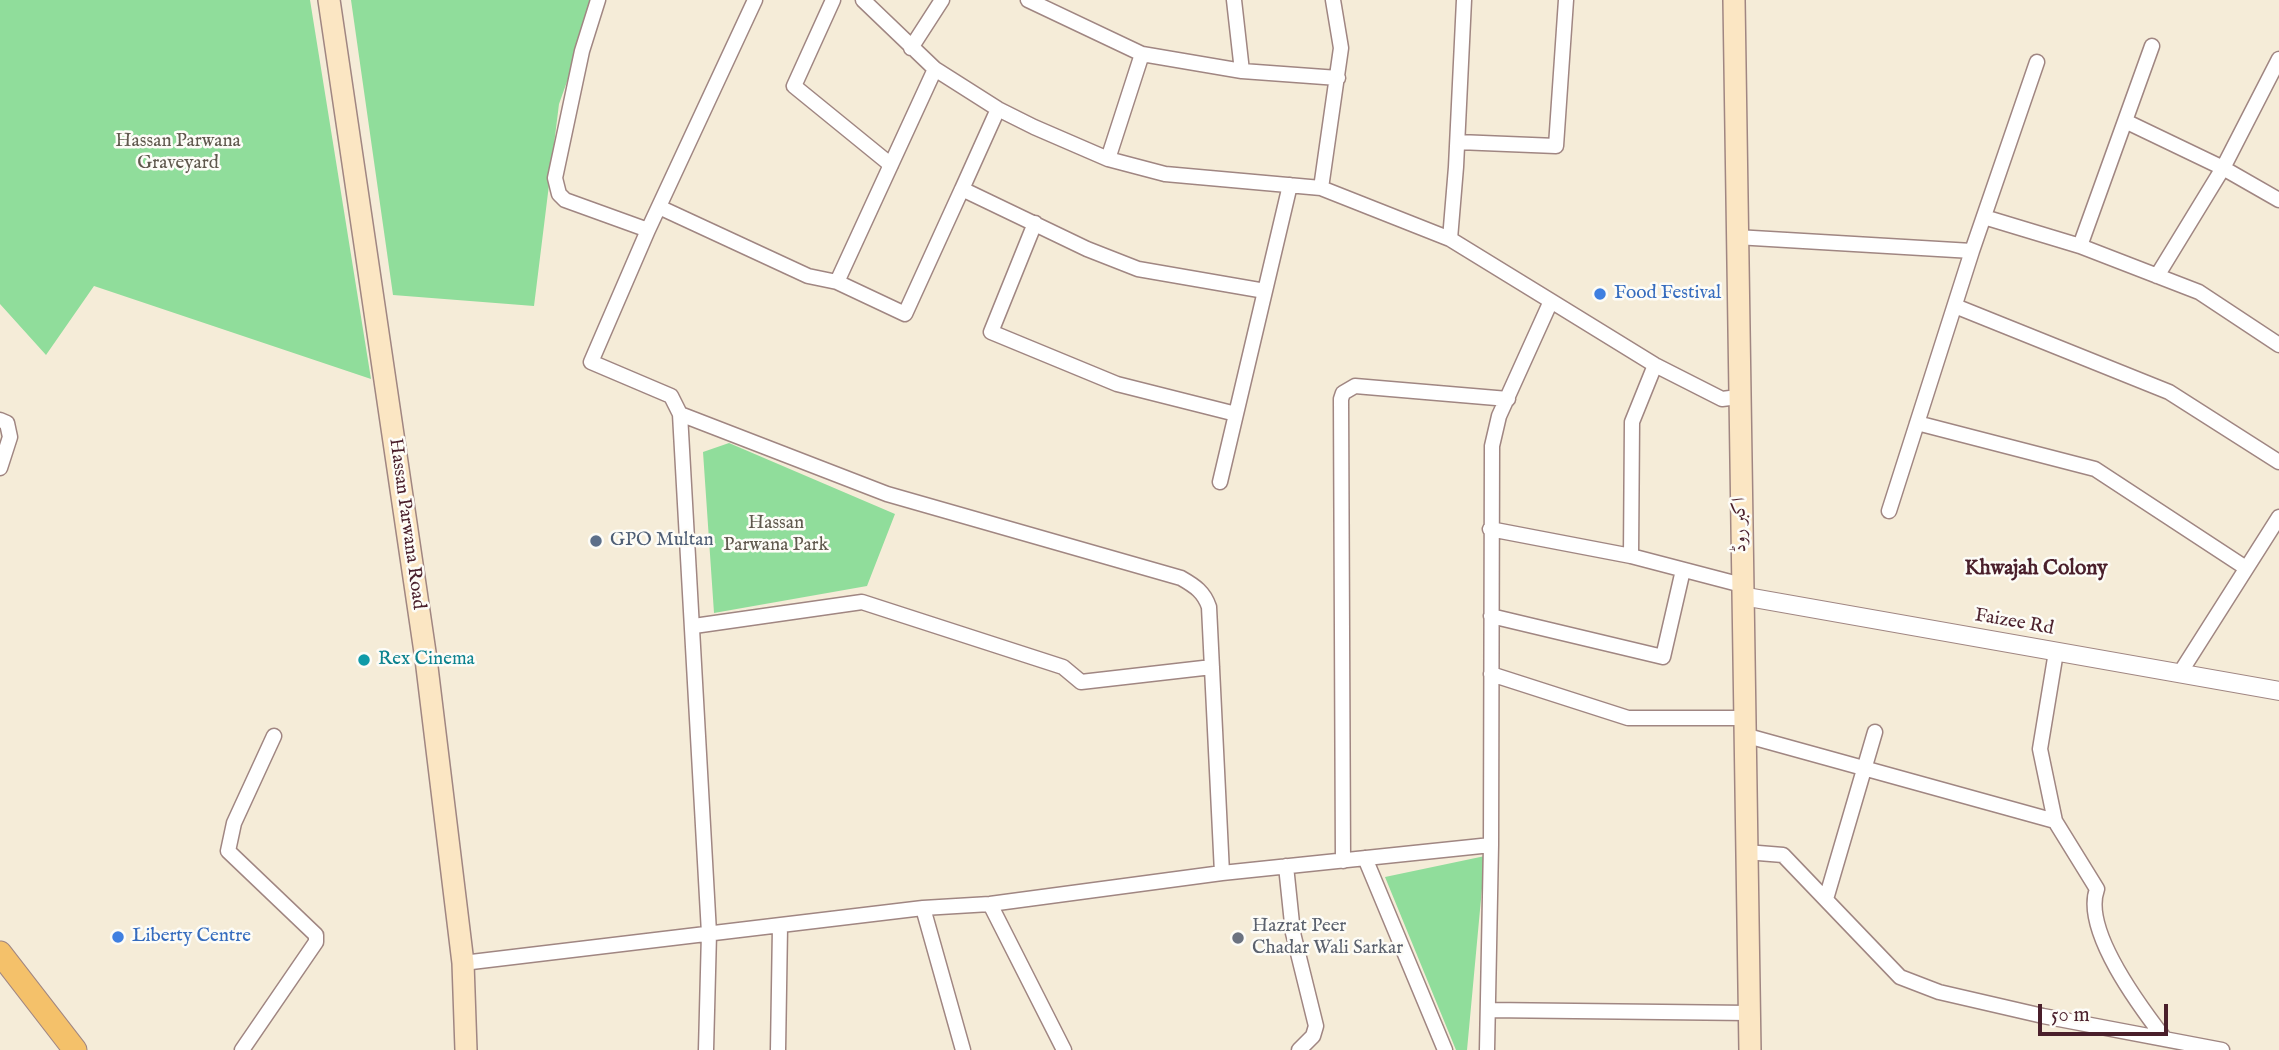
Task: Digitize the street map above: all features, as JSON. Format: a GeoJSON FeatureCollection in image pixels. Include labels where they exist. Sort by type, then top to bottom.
{"type":"FeatureCollection","features":[{"type":"Feature","properties":{"kind":"main road","name":"Hassan Parwana Road"},"geometry":{"type":"LineString","coordinates":[[329,0],[424,645],[463,963],[466,1050]]}},
{"type":"Feature","properties":{"kind":"main road","name":"اکبر روڈ"},"geometry":{"type":"LineString","coordinates":[[1734,0],[1750,1050]]}},
{"type":"Feature","properties":{"kind":"main road"},"geometry":{"type":"LineString","coordinates":[[0,953],[75,1050]]}},
{"type":"Feature","properties":{"kind":"main road"},"geometry":{"type":"LineString","coordinates":[[0,978],[55,1050]]}},
{"type":"Feature","properties":{"kind":"street"},"geometry":{"type":"LineString","coordinates":[[598,0],[582,51],[555,178],[559,194],[565,200],[649,230]]}},
{"type":"Feature","properties":{"kind":"street"},"geometry":{"type":"LineString","coordinates":[[706,1050],[709,933],[694,626],[680,414],[671,396],[591,362],[755,0]]}},
{"type":"Feature","properties":{"kind":"street"},"geometry":{"type":"LineString","coordinates":[[833,0],[794,86],[891,165]]}},
{"type":"Feature","properties":{"kind":"street"},"geometry":{"type":"LineString","coordinates":[[863,0],[935,69],[998,109],[1108,159],[1165,174],[1321,188],[1450,239],[1655,365],[1722,399],[1738,397]]}},
{"type":"Feature","properties":{"kind":"street"},"geometry":{"type":"LineString","coordinates":[[911,48],[942,0]]}},
{"type":"Feature","properties":{"kind":"street"},"geometry":{"type":"LineString","coordinates":[[1028,0],[1142,54],[1242,71],[1338,78]]}},
{"type":"Feature","properties":{"kind":"street"},"geometry":{"type":"LineString","coordinates":[[1234,0],[1242,71]]}},
{"type":"Feature","properties":{"kind":"street"},"geometry":{"type":"LineString","coordinates":[[1321,188],[1341,48],[1333,0]]}},
{"type":"Feature","properties":{"kind":"street"},"geometry":{"type":"LineString","coordinates":[[1450,239],[1458,142],[1464,0]]}},
{"type":"Feature","properties":{"kind":"street"},"geometry":{"type":"LineString","coordinates":[[1458,142],[1556,146],[1566,0]]}},
{"type":"Feature","properties":{"kind":"street"},"geometry":{"type":"LineString","coordinates":[[2080,246],[2152,46]]}},
{"type":"Feature","properties":{"kind":"street"},"geometry":{"type":"LineString","coordinates":[[1108,159],[1142,54]]}},
{"type":"Feature","properties":{"kind":"street"},"geometry":{"type":"LineString","coordinates":[[2157,276],[2223,168],[2279,59]]}},
{"type":"Feature","properties":{"kind":"street"},"geometry":{"type":"LineString","coordinates":[[1889,511],[1972,251],[2037,62]]}},
{"type":"Feature","properties":{"kind":"street"},"geometry":{"type":"LineString","coordinates":[[837,282],[935,69]]}},
{"type":"Feature","properties":{"kind":"street"},"geometry":{"type":"LineString","coordinates":[[659,207],[808,276],[837,282],[905,314],[998,109]]}},
{"type":"Feature","properties":{"kind":"street"},"geometry":{"type":"LineString","coordinates":[[2125,121],[2223,168],[2279,200]]}},
{"type":"Feature","properties":{"kind":"street"},"geometry":{"type":"LineString","coordinates":[[1220,482],[1290,185]]}},
{"type":"Feature","properties":{"kind":"street"},"geometry":{"type":"LineString","coordinates":[[962,189],[1138,269],[1265,292]]}},
{"type":"Feature","properties":{"kind":"street"},"geometry":{"type":"LineString","coordinates":[[1984,217],[2080,246],[2199,292],[2279,345]]}},
{"type":"Feature","properties":{"kind":"street"},"geometry":{"type":"LineString","coordinates":[[1035,223],[991,332],[1117,384],[1236,414]]}},
{"type":"Feature","properties":{"kind":"street"},"geometry":{"type":"LineString","coordinates":[[1736,237],[1972,251]]}},
{"type":"Feature","properties":{"kind":"street"},"geometry":{"type":"LineString","coordinates":[[1487,1050],[1491,845],[1492,446],[1499,416],[1550,301]]}},
{"type":"Feature","properties":{"kind":"street"},"geometry":{"type":"LineString","coordinates":[[1955,306],[2169,392],[2279,462]]}},
{"type":"Feature","properties":{"kind":"street"},"geometry":{"type":"LineString","coordinates":[[1631,556],[1632,422],[1655,365]]}},
{"type":"Feature","properties":{"kind":"street"},"geometry":{"type":"LineString","coordinates":[[1343,861],[1341,398],[1343,393],[1355,387],[1508,399]]}},
{"type":"Feature","properties":{"kind":"street"},"geometry":{"type":"LineString","coordinates":[[680,414],[887,494],[1181,578],[1206,599],[1222,873]]}},
{"type":"Feature","properties":{"kind":"street"},"geometry":{"type":"LineString","coordinates":[[0,420],[7,424],[10,437],[0,468]]}},
{"type":"Feature","properties":{"kind":"street"},"geometry":{"type":"LineString","coordinates":[[1917,423],[2095,469],[2246,568]]}},
{"type":"Feature","properties":{"kind":"street"},"geometry":{"type":"LineString","coordinates":[[2180,673],[2279,517]]}},
{"type":"Feature","properties":{"kind":"street"},"geometry":{"type":"LineString","coordinates":[[1490,529],[1631,556],[1742,590]]}},
{"type":"Feature","properties":{"kind":"street"},"geometry":{"type":"LineString","coordinates":[[1491,616],[1663,657],[1683,570]]}},
{"type":"Feature","properties":{"kind":"street","name":"Faizee Rd"},"geometry":{"type":"LineString","coordinates":[[1742,590],[2056,652],[2279,691]]}},
{"type":"Feature","properties":{"kind":"street"},"geometry":{"type":"LineString","coordinates":[[694,626],[862,602],[1063,667],[1081,682],[1212,667]]}},
{"type":"Feature","properties":{"kind":"street"},"geometry":{"type":"LineString","coordinates":[[2056,652],[2040,749],[2055,821],[2096,889],[2092,901],[2110,957],[2131,995],[2165,1039]]}},
{"type":"Feature","properties":{"kind":"street"},"geometry":{"type":"LineString","coordinates":[[1491,674],[1611,715],[1744,727],[1864,771],[2055,821]]}},
{"type":"Feature","properties":{"kind":"street"},"geometry":{"type":"LineString","coordinates":[[1826,900],[1875,732]]}},
{"type":"Feature","properties":{"kind":"street"},"geometry":{"type":"LineString","coordinates":[[242,1050],[316,942],[316,935],[228,851],[234,823],[274,736]]}},
{"type":"Feature","properties":{"kind":"street"},"geometry":{"type":"LineString","coordinates":[[463,963],[923,908],[990,904],[1222,873],[1491,845]]}},
{"type":"Feature","properties":{"kind":"street"},"geometry":{"type":"LineString","coordinates":[[1746,852],[1783,855],[1900,978],[1939,992],[2030,1013],[2222,1050]]}},
{"type":"Feature","properties":{"kind":"street"},"geometry":{"type":"LineString","coordinates":[[1365,858],[1445,1050]]}},
{"type":"Feature","properties":{"kind":"street"},"geometry":{"type":"LineString","coordinates":[[1286,866],[1293,933],[1316,1026],[1313,1036],[1300,1050]]}},
{"type":"Feature","properties":{"kind":"street"},"geometry":{"type":"LineString","coordinates":[[990,904],[1064,1050]]}},
{"type":"Feature","properties":{"kind":"street"},"geometry":{"type":"LineString","coordinates":[[923,908],[963,1050]]}},
{"type":"Feature","properties":{"kind":"street"},"geometry":{"type":"LineString","coordinates":[[778,1050],[780,927]]}},
{"type":"Feature","properties":{"kind":"street"},"geometry":{"type":"LineString","coordinates":[[1488,1010],[1749,1013]]}},
{"type":"Feature","properties":{"kind":"green space","name":"Hassan Parwana Graveyard"},"geometry":{"type":"Polygon","coordinates":[[[0,0],[310,0],[371,379],[94,286],[46,355],[0,304],[0,0]]]}},
{"type":"Feature","properties":{"kind":"green space"},"geometry":{"type":"Polygon","coordinates":[[[351,0],[596,0],[559,104],[534,306],[393,295],[351,0]]]}},
{"type":"Feature","properties":{"kind":"green space","name":"Hassan Parwana Park"},"geometry":{"type":"Polygon","coordinates":[[[729,443],[895,514],[867,586],[714,613],[703,452],[729,443]]]}},
{"type":"Feature","properties":{"kind":"green space"},"geometry":{"type":"Polygon","coordinates":[[[1485,856],[1467,1050],[1456,1050],[1385,877],[1485,856]]]}},
{"type":"Feature","properties":{"kind":"place","name":"Food Festival"},"geometry":{"type":"Point","coordinates":[1600,294]}},
{"type":"Feature","properties":{"kind":"place","name":"GPO Multan"},"geometry":{"type":"Point","coordinates":[596,541]}},
{"type":"Feature","properties":{"kind":"place","name":"Rex Cinema"},"geometry":{"type":"Point","coordinates":[364,660]}},
{"type":"Feature","properties":{"kind":"place","name":"Liberty Centre"},"geometry":{"type":"Point","coordinates":[118,937]}},
{"type":"Feature","properties":{"kind":"place","name":"Hazrat Peer Chadar Wali Sarkar"},"geometry":{"type":"Point","coordinates":[1238,938]}},
{"type":"Feature","properties":{"kind":"district","name":"Khwajah Colony"},"geometry":{"type":"Point","coordinates":[2036,570]}}]}
